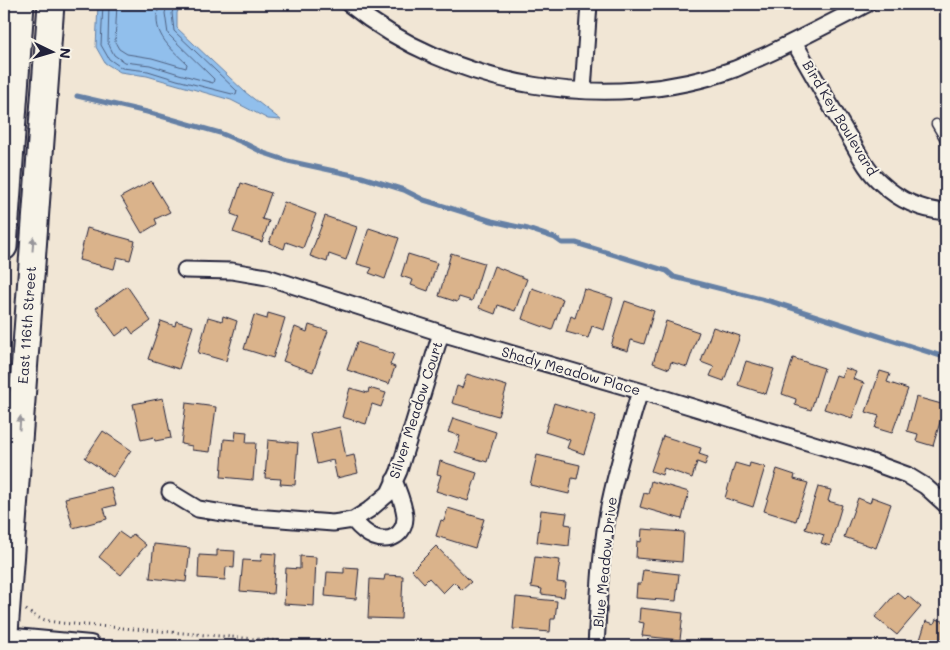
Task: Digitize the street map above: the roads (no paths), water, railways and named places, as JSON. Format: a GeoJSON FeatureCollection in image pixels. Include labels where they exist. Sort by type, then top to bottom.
{"type":"FeatureCollection","features":[{"type":"Feature","properties":{"kind":"main road"},"geometry":{"type":"LineString","coordinates":[[4,247],[21,4]]}},
{"type":"Feature","properties":{"kind":"main road","name":"East 116th Street"},"geometry":{"type":"LineString","coordinates":[[4,646],[51,4]]}},
{"type":"Feature","properties":{"kind":"street"},"geometry":{"type":"LineString","coordinates":[[349,4],[368,19],[408,44],[450,63],[493,77],[537,87],[615,91],[687,82],[735,69],[794,42],[867,4]]}},
{"type":"Feature","properties":{"kind":"street"},"geometry":{"type":"LineString","coordinates":[[583,90],[589,4]]}},
{"type":"Feature","properties":{"kind":"street","name":"Bird Key Boulevard"},"geometry":{"type":"LineString","coordinates":[[794,42],[844,129],[868,168],[880,182],[897,196],[913,205],[934,211],[946,212]]}},
{"type":"Feature","properties":{"kind":"street","name":"Shady Meadow Place"},"geometry":{"type":"LineString","coordinates":[[185,270],[232,271],[267,277],[441,333],[866,460],[907,475],[925,486],[946,505]]}},
{"type":"Feature","properties":{"kind":"street","name":"Silver Meadow Court"},"geometry":{"type":"LineString","coordinates":[[170,492],[198,509],[242,516],[333,523],[353,520],[369,510],[389,493],[441,333]]}},
{"type":"Feature","properties":{"kind":"street","name":"Blue Meadow Drive"},"geometry":{"type":"LineString","coordinates":[[596,646],[602,557],[610,503],[622,450],[640,391]]}},
{"type":"Feature","properties":{"kind":"street"},"geometry":{"type":"LineString","coordinates":[[353,520],[362,530],[374,537],[387,539],[396,537],[402,530],[405,517],[394,480]]}},
{"type":"Feature","properties":{"kind":"street"},"geometry":{"type":"LineString","coordinates":[[4,638],[90,646]]}},
{"type":"Feature","properties":{"kind":"lane"},"geometry":{"type":"LineString","coordinates":[[936,124],[946,141]]}},
{"type":"Feature","properties":{"kind":"water"},"geometry":{"type":"Polygon","coordinates":[[[98,4],[181,4],[177,13],[177,28],[245,92],[281,120],[268,119],[231,100],[147,76],[120,72],[105,63],[96,47],[98,4]]]}},
{"type":"Feature","properties":{"kind":"waterway"},"geometry":{"type":"LineString","coordinates":[[77,96],[147,112],[220,133],[264,153],[288,161],[362,177],[404,190],[424,200],[492,221],[528,229],[555,238],[562,243],[576,243],[667,271],[674,277],[773,302],[946,356]]}}]}
